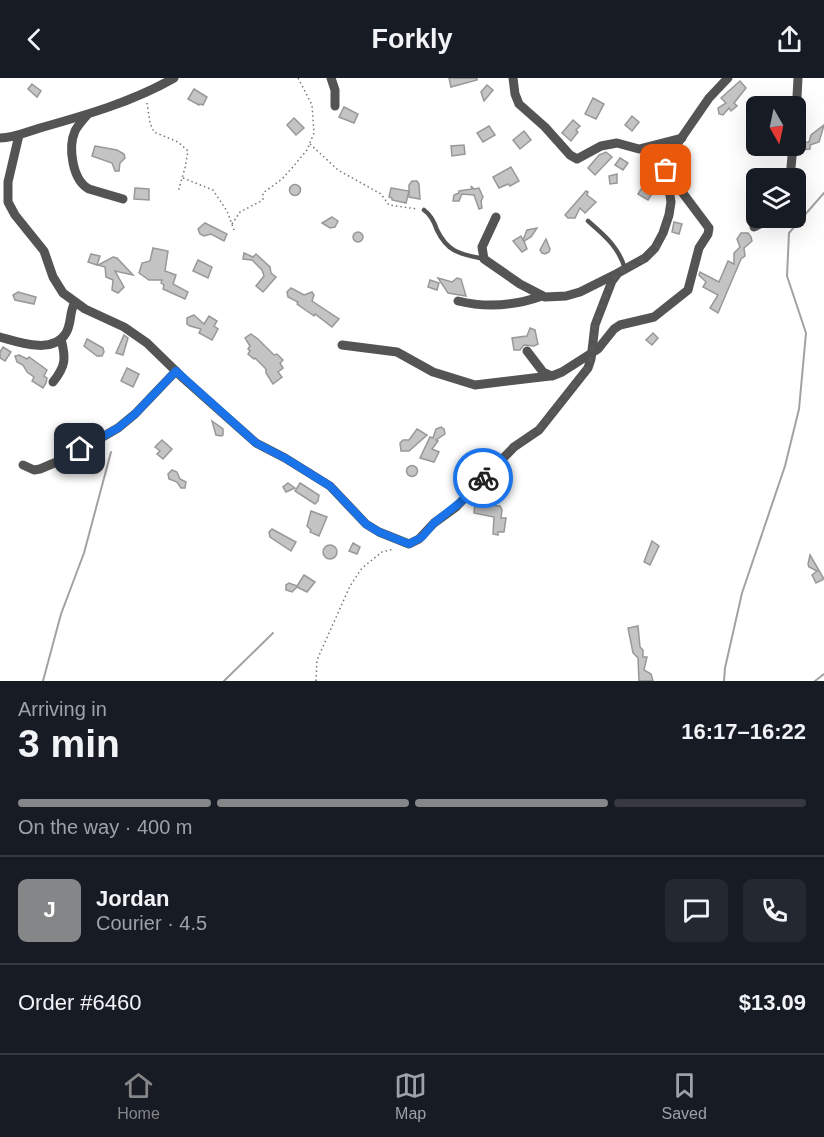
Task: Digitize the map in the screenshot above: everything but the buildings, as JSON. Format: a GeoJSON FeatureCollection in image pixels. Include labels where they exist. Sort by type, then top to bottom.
{"type":"FeatureCollection","features":[{"type":"Feature","properties":{"kind":"street"},"geometry":{"type":"LineString","coordinates":[[0,138],[19,135],[89,114],[145,93],[174,78]]}},
{"type":"Feature","properties":{"kind":"street"},"geometry":{"type":"LineString","coordinates":[[331,78],[335,90],[335,106]]}},
{"type":"Feature","properties":{"kind":"street"},"geometry":{"type":"LineString","coordinates":[[513,78],[519,104],[545,127],[570,155],[577,159],[601,146],[616,143],[639,149],[682,138]]}},
{"type":"Feature","properties":{"kind":"street"},"geometry":{"type":"LineString","coordinates":[[458,301],[475,305],[497,306],[520,303],[542,296],[566,296],[580,292],[645,258],[655,248],[669,215],[671,202],[666,170],[669,156],[709,98],[728,78]]}},
{"type":"Feature","properties":{"kind":"street"},"geometry":{"type":"LineString","coordinates":[[797,96],[798,78]]}},
{"type":"Feature","properties":{"kind":"street"},"geometry":{"type":"LineString","coordinates":[[89,114],[74,135],[73,163],[76,176],[89,189],[123,199]]}},
{"type":"Feature","properties":{"kind":"street"},"geometry":{"type":"LineString","coordinates":[[19,135],[8,182],[8,202],[15,215],[44,251],[58,286],[75,302],[132,333],[159,353],[256,443],[330,486],[366,524],[409,544],[419,539],[434,523],[456,507],[514,447],[539,430],[588,368],[595,325],[612,281],[622,271]]}},
{"type":"Feature","properties":{"kind":"street"},"geometry":{"type":"LineString","coordinates":[[342,345],[397,352],[433,372],[475,385],[552,376],[562,372],[603,345],[614,328],[654,317],[688,291],[699,248],[709,228],[666,170]]}},
{"type":"Feature","properties":{"kind":"street"},"geometry":{"type":"LineString","coordinates":[[496,217],[482,247],[484,259],[542,296]]}},
{"type":"Feature","properties":{"kind":"street"},"geometry":{"type":"LineString","coordinates":[[0,337],[20,344],[54,343],[65,336],[70,323],[70,311],[75,302]]}},
{"type":"Feature","properties":{"kind":"street"},"geometry":{"type":"LineString","coordinates":[[53,382],[62,370],[65,355],[61,339]]}},
{"type":"Feature","properties":{"kind":"street"},"geometry":{"type":"LineString","coordinates":[[527,351],[543,372],[552,376]]}},
{"type":"Feature","properties":{"kind":"street"},"geometry":{"type":"LineString","coordinates":[[23,465],[33,470],[40,470],[103,437],[135,414],[176,371]]}},
{"type":"Feature","properties":{"kind":"lane"},"geometry":{"type":"LineString","coordinates":[[424,210],[433,219],[442,241],[449,249],[484,259]]}},
{"type":"Feature","properties":{"kind":"lane"},"geometry":{"type":"LineString","coordinates":[[588,221],[613,243],[619,252],[622,271]]}},
{"type":"Feature","properties":{"kind":"path"},"geometry":{"type":"LineString","coordinates":[[232,224],[240,212],[263,200],[263,193],[282,179],[310,144],[314,133],[312,105],[298,78]]}},
{"type":"Feature","properties":{"kind":"path"},"geometry":{"type":"LineString","coordinates":[[145,93],[150,123],[154,132],[178,142],[188,151],[178,192]]}},
{"type":"Feature","properties":{"kind":"path"},"geometry":{"type":"LineString","coordinates":[[310,144],[338,171],[381,194],[389,205],[424,210]]}},
{"type":"Feature","properties":{"kind":"path"},"geometry":{"type":"LineString","coordinates":[[182,178],[213,190],[227,211],[234,230]]}},
{"type":"Feature","properties":{"kind":"path"},"geometry":{"type":"LineString","coordinates":[[316,681],[317,660],[350,586],[362,568],[382,552],[409,544]]}},
{"type":"Feature","properties":{"kind":"waterway"},"geometry":{"type":"LineString","coordinates":[[724,681],[742,593],[785,466],[799,409],[806,333],[787,276],[789,233],[824,193]]}},
{"type":"Feature","properties":{"kind":"waterway"},"geometry":{"type":"LineString","coordinates":[[43,681],[61,614],[84,553],[111,452]]}},
{"type":"Feature","properties":{"kind":"waterway"},"geometry":{"type":"LineString","coordinates":[[224,681],[273,633]]}},
{"type":"Feature","properties":{"kind":"waterway"},"geometry":{"type":"LineString","coordinates":[[815,681],[824,674]]}},
{"type":"Feature","properties":{"kind":"way so far"},"geometry":{"type":"LineString","coordinates":[[483,478],[514,447],[539,430],[588,368],[595,325],[612,281],[625,268],[645,258],[655,248],[663,232],[671,202],[666,170]]}},
{"type":"Feature","properties":{"kind":"route"},"geometry":{"type":"LineString","coordinates":[[80,449],[118,428],[135,414],[176,371],[256,443],[330,486],[366,524],[409,544],[416,542],[434,523],[456,507],[483,478]]}}]}
